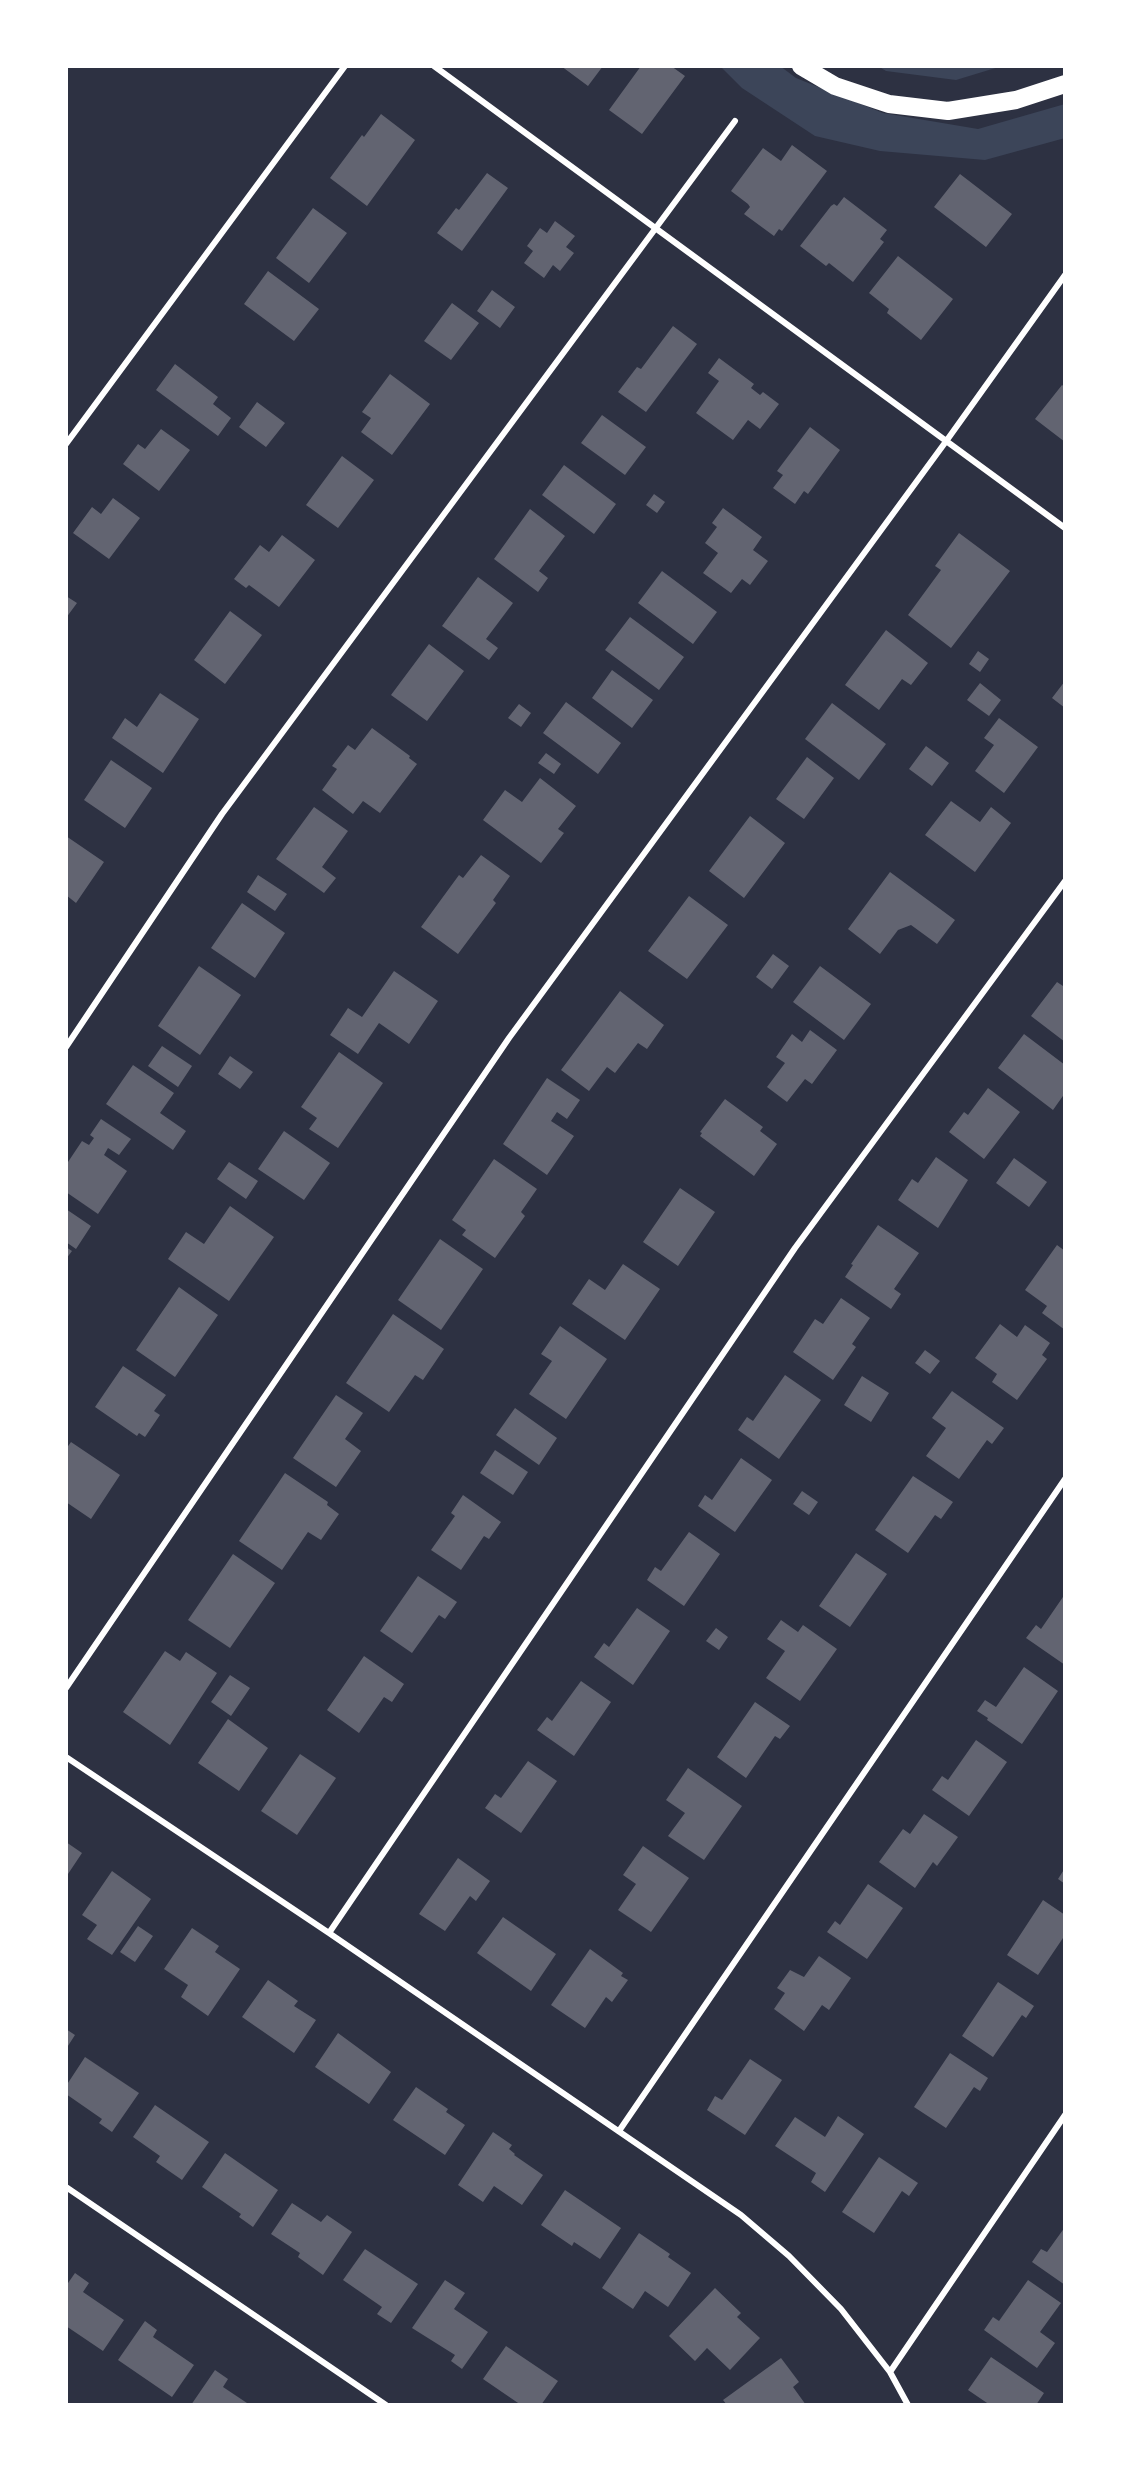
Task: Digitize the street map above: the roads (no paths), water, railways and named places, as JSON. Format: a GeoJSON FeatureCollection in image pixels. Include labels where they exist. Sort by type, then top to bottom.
{"type":"FeatureCollection","features":[{"type":"Feature","properties":{"kind":"highway"},"geometry":{"type":"LineString","coordinates":[[801,66],[835,86],[889,104],[948,111],[1016,100],[1065,84]]}},
{"type":"Feature","properties":{"kind":"street"},"geometry":{"type":"LineString","coordinates":[[66,444],[345,66]]}},
{"type":"Feature","properties":{"kind":"street"},"geometry":{"type":"LineString","coordinates":[[434,66],[1065,528]]}},
{"type":"Feature","properties":{"kind":"street"},"geometry":{"type":"LineString","coordinates":[[66,1047],[222,814],[735,122]]}},
{"type":"Feature","properties":{"kind":"street"},"geometry":{"type":"LineString","coordinates":[[66,1688],[509,1038],[947,440],[1065,275]]}},
{"type":"Feature","properties":{"kind":"street"},"geometry":{"type":"LineString","coordinates":[[329,1933],[795,1248],[1065,881]]}},
{"type":"Feature","properties":{"kind":"street"},"geometry":{"type":"LineString","coordinates":[[619,2131],[1065,1479]]}},
{"type":"Feature","properties":{"kind":"street"},"geometry":{"type":"LineString","coordinates":[[66,1757],[329,1933],[741,2216],[789,2256],[841,2309],[890,2372],[908,2405]]}},
{"type":"Feature","properties":{"kind":"street"},"geometry":{"type":"LineString","coordinates":[[890,2372],[1065,2115]]}},
{"type":"Feature","properties":{"kind":"street"},"geometry":{"type":"LineString","coordinates":[[66,2187],[386,2405]]}}]}
